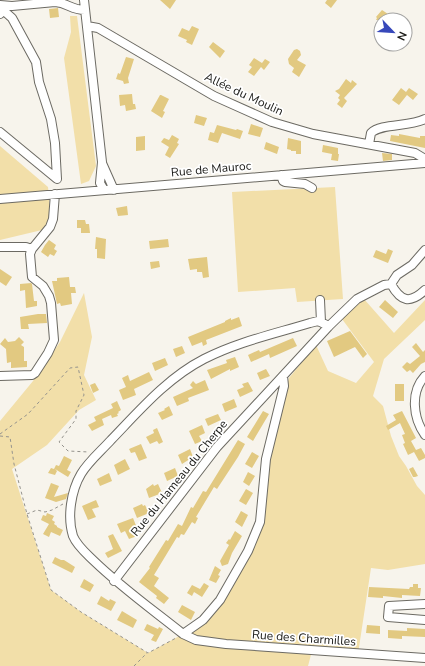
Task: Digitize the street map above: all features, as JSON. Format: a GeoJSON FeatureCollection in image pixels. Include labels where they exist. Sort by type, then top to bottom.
{"type":"FeatureCollection","features":[{"type":"Feature","properties":{"kind":"street"},"geometry":{"type":"LineString","coordinates":[[84,0],[102,162],[100,183],[104,190]]}},
{"type":"Feature","properties":{"kind":"street"},"geometry":{"type":"LineString","coordinates":[[1,8],[62,2],[76,10],[85,10]]}},
{"type":"Feature","properties":{"kind":"street"},"geometry":{"type":"LineString","coordinates":[[0,132],[57,179],[55,143],[51,119],[40,82],[36,62],[12,18],[1,8]]}},
{"type":"Feature","properties":{"kind":"street","name":"Allée du Moulin"},"geometry":{"type":"LineString","coordinates":[[87,26],[98,28],[214,96],[272,122],[313,134],[415,153],[425,159]]}},
{"type":"Feature","properties":{"kind":"street"},"geometry":{"type":"LineString","coordinates":[[369,144],[371,133],[378,128],[413,124],[425,119]]}},
{"type":"Feature","properties":{"kind":"street"},"geometry":{"type":"LineString","coordinates":[[102,162],[114,190]]}},
{"type":"Feature","properties":{"kind":"street","name":"Rue de Mauroc"},"geometry":{"type":"LineString","coordinates":[[0,199],[425,163]]}},
{"type":"Feature","properties":{"kind":"street"},"geometry":{"type":"LineString","coordinates":[[80,192],[90,187],[100,174]]}},
{"type":"Feature","properties":{"kind":"street"},"geometry":{"type":"LineString","coordinates":[[281,175],[283,181],[285,182],[305,184],[312,188]]}},
{"type":"Feature","properties":{"kind":"street"},"geometry":{"type":"LineString","coordinates":[[0,376],[25,376],[35,373],[53,344],[51,303],[43,286],[32,277],[30,254],[32,249],[50,227],[54,219],[55,194]]}},
{"type":"Feature","properties":{"kind":"street"},"geometry":{"type":"LineString","coordinates":[[0,247],[26,247],[32,249]]}},
{"type":"Feature","properties":{"kind":"street"},"geometry":{"type":"LineString","coordinates":[[425,250],[412,265],[397,275],[390,284],[396,294],[404,299],[411,300],[416,298],[425,290]]}},
{"type":"Feature","properties":{"kind":"street","name":"Rue du Hameau du Cherpe"},"geometry":{"type":"LineString","coordinates":[[114,581],[217,447],[282,376],[325,324],[357,299],[384,285],[390,284]]}},
{"type":"Feature","properties":{"kind":"street"},"geometry":{"type":"LineString","coordinates":[[320,300],[325,324]]}},
{"type":"Feature","properties":{"kind":"street"},"geometry":{"type":"LineString","coordinates":[[282,376],[284,386],[266,459],[260,522],[248,551],[220,600],[203,620],[183,634],[114,581],[79,546],[71,525],[71,509],[74,489],[81,473],[146,403],[179,375],[202,360],[226,349],[310,323],[318,321],[325,324]]}},
{"type":"Feature","properties":{"kind":"street"},"geometry":{"type":"LineString","coordinates":[[425,376],[416,393],[415,411],[418,423],[425,435]]}},
{"type":"Feature","properties":{"kind":"street"},"geometry":{"type":"LineString","coordinates":[[425,604],[389,606],[388,617],[425,620]]}},
{"type":"Feature","properties":{"kind":"street","name":"Rue des Charmilles"},"geometry":{"type":"LineString","coordinates":[[183,634],[196,640],[226,644],[425,658]]}},
{"type":"Feature","properties":{"kind":"path"},"geometry":{"type":"LineString","coordinates":[[0,435],[28,414],[70,368],[78,367],[84,396],[76,411],[76,419],[59,442],[68,451],[99,453]]}},
{"type":"Feature","properties":{"kind":"path"},"geometry":{"type":"LineString","coordinates":[[0,435],[10,437],[14,464],[27,514],[51,590],[81,612],[148,653]]}},
{"type":"Feature","properties":{"kind":"path"},"geometry":{"type":"LineString","coordinates":[[27,514],[37,510],[45,512],[52,510],[65,503]]}},
{"type":"Feature","properties":{"kind":"path"},"geometry":{"type":"LineString","coordinates":[[134,666],[148,653],[183,634]]}},
{"type":"Feature","properties":{"kind":"shaded area"},"geometry":{"type":"Polygon","coordinates":[[[70,16],[77,16],[96,166],[89,181],[81,184],[64,58],[71,32],[70,16]]]}},
{"type":"Feature","properties":{"kind":"shaded area"},"geometry":{"type":"Polygon","coordinates":[[[0,146],[48,187],[51,218],[42,230],[0,240],[0,146]]]}},
{"type":"Feature","properties":{"kind":"shaded area"},"geometry":{"type":"Polygon","coordinates":[[[335,187],[343,299],[297,302],[295,288],[238,292],[232,192],[335,187]]]}},
{"type":"Feature","properties":{"kind":"shaded area"},"geometry":{"type":"Polygon","coordinates":[[[84,293],[92,337],[84,375],[96,400],[79,410],[47,445],[12,469],[51,590],[81,612],[148,653],[183,634],[220,600],[260,522],[266,459],[289,378],[316,345],[328,371],[356,383],[374,362],[342,319],[364,299],[394,333],[425,300],[425,320],[384,359],[373,396],[383,406],[391,436],[399,456],[417,486],[425,495],[425,564],[388,570],[371,568],[358,654],[312,651],[308,666],[0,666],[0,421],[33,381],[60,342],[84,293]]]}},
{"type":"Feature","properties":{"kind":"building"},"geometry":{"type":"Polygon","coordinates":[[[160,0],[176,0],[170,9],[160,0]]]}},
{"type":"Feature","properties":{"kind":"building"},"geometry":{"type":"Polygon","coordinates":[[[327,0],[337,0],[331,8],[325,3],[327,0]]]}},
{"type":"Feature","properties":{"kind":"building"},"geometry":{"type":"Polygon","coordinates":[[[58,8],[59,17],[50,18],[49,9],[58,8]]]}},
{"type":"Feature","properties":{"kind":"building"},"geometry":{"type":"Polygon","coordinates":[[[192,26],[199,29],[192,45],[186,42],[187,40],[178,36],[182,28],[189,31],[192,26]]]}},
{"type":"Feature","properties":{"kind":"building"},"geometry":{"type":"Polygon","coordinates":[[[213,42],[225,51],[220,58],[209,47],[213,42]]]}},
{"type":"Feature","properties":{"kind":"building"},"geometry":{"type":"Polygon","coordinates":[[[297,49],[300,51],[301,55],[297,60],[306,65],[299,77],[292,72],[294,68],[289,64],[288,59],[294,50],[297,49]]]}},
{"type":"Feature","properties":{"kind":"building"},"geometry":{"type":"Polygon","coordinates":[[[126,57],[134,59],[128,78],[129,83],[124,84],[123,81],[116,79],[118,73],[120,74],[126,57]]]}},
{"type":"Feature","properties":{"kind":"building"},"geometry":{"type":"Polygon","coordinates":[[[254,58],[262,63],[265,59],[270,62],[264,70],[261,67],[254,76],[248,72],[252,67],[249,65],[254,58]]]}},
{"type":"Feature","properties":{"kind":"building"},"geometry":{"type":"Polygon","coordinates":[[[346,79],[351,83],[352,80],[357,84],[344,98],[347,101],[342,108],[337,104],[340,100],[338,98],[340,95],[335,91],[339,89],[346,79]]]}},
{"type":"Feature","properties":{"kind":"building"},"geometry":{"type":"Polygon","coordinates":[[[401,88],[406,92],[409,88],[418,94],[413,100],[407,95],[399,105],[392,100],[401,88]]]}},
{"type":"Feature","properties":{"kind":"building"},"geometry":{"type":"Polygon","coordinates":[[[132,94],[133,104],[135,104],[136,109],[126,111],[125,105],[120,106],[119,95],[132,94]]]}},
{"type":"Feature","properties":{"kind":"building"},"geometry":{"type":"Polygon","coordinates":[[[160,95],[169,99],[163,111],[165,112],[162,118],[151,111],[160,95]]]}},
{"type":"Feature","properties":{"kind":"building"},"geometry":{"type":"Polygon","coordinates":[[[196,115],[207,118],[204,126],[194,123],[196,115]]]}},
{"type":"Feature","properties":{"kind":"building"},"geometry":{"type":"Polygon","coordinates":[[[251,124],[263,128],[260,137],[248,134],[251,124]]]}},
{"type":"Feature","properties":{"kind":"building"},"geometry":{"type":"Polygon","coordinates":[[[217,125],[243,131],[240,139],[222,133],[218,143],[208,140],[210,132],[214,133],[217,125]]]}},
{"type":"Feature","properties":{"kind":"building"},"geometry":{"type":"Polygon","coordinates":[[[399,134],[420,138],[420,136],[425,136],[425,148],[390,141],[391,135],[399,136],[399,134]]]}},
{"type":"Feature","properties":{"kind":"building"},"geometry":{"type":"Polygon","coordinates":[[[172,135],[179,139],[177,143],[179,144],[170,158],[165,155],[169,147],[161,142],[164,138],[169,140],[172,135]]]}},
{"type":"Feature","properties":{"kind":"building"},"geometry":{"type":"Polygon","coordinates":[[[145,136],[145,150],[136,151],[136,137],[145,136]]]}},
{"type":"Feature","properties":{"kind":"building"},"geometry":{"type":"Polygon","coordinates":[[[288,138],[301,141],[301,154],[296,154],[296,151],[287,149],[288,138]]]}},
{"type":"Feature","properties":{"kind":"building"},"geometry":{"type":"Polygon","coordinates":[[[266,142],[279,147],[277,154],[264,149],[266,142]]]}},
{"type":"Feature","properties":{"kind":"building"},"geometry":{"type":"Polygon","coordinates":[[[323,145],[338,148],[338,161],[331,160],[332,154],[322,152],[323,145]]]}},
{"type":"Feature","properties":{"kind":"building"},"geometry":{"type":"Polygon","coordinates":[[[382,153],[392,154],[392,160],[383,161],[382,153]]]}},
{"type":"Feature","properties":{"kind":"building"},"geometry":{"type":"Polygon","coordinates":[[[127,206],[128,215],[118,216],[116,208],[127,206]]]}},
{"type":"Feature","properties":{"kind":"building"},"geometry":{"type":"Polygon","coordinates":[[[77,220],[85,220],[86,224],[89,224],[90,233],[81,233],[81,228],[77,228],[77,220]]]}},
{"type":"Feature","properties":{"kind":"building"},"geometry":{"type":"Polygon","coordinates":[[[96,237],[106,239],[105,259],[97,258],[97,249],[95,249],[96,237]]]}},
{"type":"Feature","properties":{"kind":"building"},"geometry":{"type":"Polygon","coordinates":[[[168,239],[169,247],[150,249],[149,241],[168,239]]]}},
{"type":"Feature","properties":{"kind":"building"},"geometry":{"type":"Polygon","coordinates":[[[49,240],[56,245],[54,249],[57,251],[54,256],[50,254],[48,257],[41,252],[49,240]]]}},
{"type":"Feature","properties":{"kind":"building"},"geometry":{"type":"Polygon","coordinates":[[[388,249],[393,251],[388,263],[373,257],[376,250],[386,254],[388,249]]]}},
{"type":"Feature","properties":{"kind":"building"},"geometry":{"type":"Polygon","coordinates":[[[207,257],[209,277],[203,278],[202,272],[197,272],[197,269],[190,270],[188,259],[207,257]]]}},
{"type":"Feature","properties":{"kind":"building"},"geometry":{"type":"Polygon","coordinates":[[[159,261],[160,267],[151,269],[150,262],[159,261]]]}},
{"type":"Feature","properties":{"kind":"building"},"geometry":{"type":"Polygon","coordinates":[[[0,269],[12,277],[6,286],[0,282],[0,269]]]}},
{"type":"Feature","properties":{"kind":"building"},"geometry":{"type":"Polygon","coordinates":[[[69,277],[70,287],[75,287],[76,293],[71,293],[72,304],[61,306],[60,303],[57,304],[52,281],[57,281],[57,278],[69,277]]]}},
{"type":"Feature","properties":{"kind":"building"},"geometry":{"type":"Polygon","coordinates":[[[31,283],[34,301],[37,301],[37,306],[26,308],[25,290],[20,291],[20,284],[31,283]]]}},
{"type":"Feature","properties":{"kind":"building"},"geometry":{"type":"Polygon","coordinates":[[[385,300],[398,312],[393,318],[379,307],[385,300]]]}},
{"type":"Feature","properties":{"kind":"building"},"geometry":{"type":"Polygon","coordinates":[[[46,314],[47,323],[28,324],[29,329],[21,329],[20,317],[46,314]]]}},
{"type":"Feature","properties":{"kind":"building"},"geometry":{"type":"Polygon","coordinates":[[[239,317],[242,326],[206,340],[207,344],[203,346],[202,342],[192,346],[188,337],[225,322],[231,318],[231,320],[239,317]]]}},
{"type":"Feature","properties":{"kind":"building"},"geometry":{"type":"Polygon","coordinates":[[[350,331],[367,354],[363,358],[355,347],[334,357],[327,341],[350,331]]]}},
{"type":"Feature","properties":{"kind":"building"},"geometry":{"type":"Polygon","coordinates":[[[19,337],[24,342],[21,345],[24,347],[24,361],[27,361],[27,367],[11,368],[11,362],[7,363],[6,349],[0,344],[5,338],[8,342],[15,341],[19,337]]]}},
{"type":"Feature","properties":{"kind":"building"},"geometry":{"type":"Polygon","coordinates":[[[293,338],[297,346],[270,358],[269,354],[251,362],[248,355],[259,350],[260,352],[293,338]]]}},
{"type":"Feature","properties":{"kind":"building"},"geometry":{"type":"Polygon","coordinates":[[[416,343],[423,352],[425,350],[425,362],[421,364],[413,373],[410,370],[407,372],[402,367],[407,362],[410,364],[420,356],[412,347],[416,343]]]}},
{"type":"Feature","properties":{"kind":"building"},"geometry":{"type":"Polygon","coordinates":[[[182,346],[185,353],[176,357],[173,349],[182,346]]]}},
{"type":"Feature","properties":{"kind":"building"},"geometry":{"type":"Polygon","coordinates":[[[235,357],[239,367],[230,371],[230,369],[211,379],[207,370],[227,363],[226,360],[235,357]]]}},
{"type":"Feature","properties":{"kind":"building"},"geometry":{"type":"Polygon","coordinates":[[[165,358],[168,365],[155,371],[152,363],[165,358]]]}},
{"type":"Feature","properties":{"kind":"building"},"geometry":{"type":"Polygon","coordinates":[[[266,369],[270,376],[260,380],[257,373],[266,369]]]}},
{"type":"Feature","properties":{"kind":"building"},"geometry":{"type":"Polygon","coordinates":[[[149,372],[153,380],[134,389],[136,395],[123,400],[119,390],[126,387],[122,378],[128,375],[130,381],[149,372]]]}},
{"type":"Feature","properties":{"kind":"building"},"geometry":{"type":"Polygon","coordinates":[[[205,380],[209,390],[188,398],[189,401],[177,406],[173,397],[193,388],[190,385],[193,381],[196,384],[205,380]]]}},
{"type":"Feature","properties":{"kind":"building"},"geometry":{"type":"Polygon","coordinates":[[[248,382],[253,391],[240,397],[237,390],[244,387],[242,384],[248,382]]]}},
{"type":"Feature","properties":{"kind":"building"},"geometry":{"type":"Polygon","coordinates":[[[95,383],[99,390],[93,393],[90,385],[95,383]]]}},
{"type":"Feature","properties":{"kind":"building"},"geometry":{"type":"Polygon","coordinates":[[[395,384],[404,384],[404,401],[395,401],[395,384]]]}},
{"type":"Feature","properties":{"kind":"building"},"geometry":{"type":"Polygon","coordinates":[[[234,399],[237,407],[225,412],[222,404],[234,399]]]}},
{"type":"Feature","properties":{"kind":"building"},"geometry":{"type":"Polygon","coordinates":[[[117,401],[121,410],[117,414],[118,416],[112,418],[111,415],[102,419],[104,425],[92,431],[88,425],[96,421],[94,417],[113,408],[111,404],[117,401]]]}},
{"type":"Feature","properties":{"kind":"building"},"geometry":{"type":"Polygon","coordinates":[[[169,406],[173,415],[162,420],[158,413],[165,410],[164,409],[169,406]]]}},
{"type":"Feature","properties":{"kind":"building"},"geometry":{"type":"Polygon","coordinates":[[[263,411],[269,414],[253,441],[247,437],[263,411]]]}},
{"type":"Feature","properties":{"kind":"building"},"geometry":{"type":"Polygon","coordinates":[[[402,411],[416,438],[411,441],[416,450],[421,448],[425,455],[425,458],[419,461],[414,452],[408,455],[403,444],[405,443],[402,435],[405,434],[400,423],[388,430],[386,426],[396,420],[393,415],[402,411]]]}},
{"type":"Feature","properties":{"kind":"building"},"geometry":{"type":"Polygon","coordinates":[[[218,414],[221,420],[208,426],[205,419],[218,414]]]}},
{"type":"Feature","properties":{"kind":"building"},"geometry":{"type":"Polygon","coordinates":[[[202,425],[205,433],[199,436],[202,441],[195,444],[189,431],[202,425]]]}},
{"type":"Feature","properties":{"kind":"building"},"geometry":{"type":"Polygon","coordinates":[[[157,428],[163,442],[159,444],[157,441],[150,444],[146,437],[154,433],[153,430],[157,428]]]}},
{"type":"Feature","properties":{"kind":"building"},"geometry":{"type":"Polygon","coordinates":[[[238,440],[245,444],[238,457],[217,489],[214,487],[196,517],[198,518],[195,524],[192,522],[184,535],[181,534],[179,538],[177,537],[154,575],[159,578],[154,586],[169,598],[164,604],[156,598],[157,596],[139,582],[150,568],[149,567],[166,540],[168,541],[178,524],[182,526],[191,507],[193,508],[203,491],[206,492],[238,440]]]}},
{"type":"Feature","properties":{"kind":"building"},"geometry":{"type":"Polygon","coordinates":[[[141,444],[147,458],[139,461],[135,452],[131,453],[129,449],[141,444]]]}},
{"type":"Feature","properties":{"kind":"building"},"geometry":{"type":"Polygon","coordinates":[[[190,449],[193,457],[182,464],[178,455],[190,449]]]}},
{"type":"Feature","properties":{"kind":"building"},"geometry":{"type":"Polygon","coordinates":[[[252,452],[259,456],[252,468],[245,464],[252,452]]]}},
{"type":"Feature","properties":{"kind":"building"},"geometry":{"type":"Polygon","coordinates":[[[64,456],[72,460],[67,470],[71,472],[68,477],[55,469],[57,471],[55,475],[48,473],[51,468],[54,469],[56,465],[59,466],[64,456]]]}},
{"type":"Feature","properties":{"kind":"building"},"geometry":{"type":"Polygon","coordinates":[[[125,459],[130,469],[118,475],[114,465],[125,459]]]}},
{"type":"Feature","properties":{"kind":"building"},"geometry":{"type":"Polygon","coordinates":[[[413,467],[418,476],[413,477],[409,469],[413,467]]]}},
{"type":"Feature","properties":{"kind":"building"},"geometry":{"type":"Polygon","coordinates":[[[175,468],[178,476],[167,481],[164,473],[175,468]]]}},
{"type":"Feature","properties":{"kind":"building"},"geometry":{"type":"Polygon","coordinates":[[[248,472],[255,476],[249,486],[243,482],[248,472]]]}},
{"type":"Feature","properties":{"kind":"building"},"geometry":{"type":"Polygon","coordinates":[[[109,473],[112,481],[100,486],[97,479],[109,473]]]}},
{"type":"Feature","properties":{"kind":"building"},"geometry":{"type":"Polygon","coordinates":[[[51,483],[59,486],[54,497],[68,493],[66,499],[56,502],[45,498],[51,483]]]}},
{"type":"Feature","properties":{"kind":"building"},"geometry":{"type":"Polygon","coordinates":[[[153,484],[154,486],[158,484],[162,493],[149,498],[146,489],[153,484]]]}},
{"type":"Feature","properties":{"kind":"building"},"geometry":{"type":"Polygon","coordinates":[[[246,489],[253,493],[246,505],[239,501],[246,489]]]}},
{"type":"Feature","properties":{"kind":"building"},"geometry":{"type":"Polygon","coordinates":[[[96,500],[99,507],[92,509],[96,517],[88,520],[82,506],[96,500]]]}},
{"type":"Feature","properties":{"kind":"building"},"geometry":{"type":"Polygon","coordinates":[[[142,504],[143,506],[145,505],[149,513],[137,518],[133,508],[142,504]]]}},
{"type":"Feature","properties":{"kind":"building"},"geometry":{"type":"Polygon","coordinates":[[[241,511],[248,515],[242,527],[235,522],[241,511]]]}},
{"type":"Feature","properties":{"kind":"building"},"geometry":{"type":"Polygon","coordinates":[[[47,513],[54,516],[52,520],[55,522],[54,524],[63,530],[60,536],[51,532],[49,537],[43,534],[49,524],[41,520],[43,515],[46,516],[47,513]]]}},
{"type":"Feature","properties":{"kind":"building"},"geometry":{"type":"Polygon","coordinates":[[[133,518],[139,533],[136,534],[137,536],[129,539],[125,531],[121,533],[117,524],[133,518]]]}},
{"type":"Feature","properties":{"kind":"building"},"geometry":{"type":"Polygon","coordinates":[[[235,531],[242,536],[232,553],[228,564],[222,566],[220,561],[229,545],[226,543],[229,539],[230,540],[235,531]]]}},
{"type":"Feature","properties":{"kind":"building"},"geometry":{"type":"Polygon","coordinates":[[[113,534],[122,551],[108,558],[105,553],[113,549],[108,536],[113,534]]]}},
{"type":"Feature","properties":{"kind":"building"},"geometry":{"type":"Polygon","coordinates":[[[55,557],[64,560],[75,567],[72,573],[52,563],[55,557]]]}},
{"type":"Feature","properties":{"kind":"building"},"geometry":{"type":"Polygon","coordinates":[[[215,566],[221,570],[218,575],[220,576],[216,583],[209,580],[215,566]]]}},
{"type":"Feature","properties":{"kind":"building"},"geometry":{"type":"Polygon","coordinates":[[[84,579],[94,585],[90,592],[80,587],[84,579]]]}},
{"type":"Feature","properties":{"kind":"building"},"geometry":{"type":"Polygon","coordinates":[[[204,583],[209,586],[202,597],[194,592],[192,596],[187,593],[192,585],[200,589],[204,583]]]}},
{"type":"Feature","properties":{"kind":"building"},"geometry":{"type":"Polygon","coordinates":[[[413,584],[418,584],[418,588],[421,588],[420,596],[402,595],[402,598],[383,596],[383,598],[368,597],[369,587],[409,589],[410,587],[413,587],[413,584]]]}},
{"type":"Feature","properties":{"kind":"building"},"geometry":{"type":"Polygon","coordinates":[[[101,596],[109,601],[110,599],[116,602],[111,611],[97,604],[101,596]]]}},
{"type":"Feature","properties":{"kind":"building"},"geometry":{"type":"Polygon","coordinates":[[[182,605],[195,612],[191,620],[178,612],[182,605]]]}},
{"type":"Feature","properties":{"kind":"building"},"geometry":{"type":"Polygon","coordinates":[[[122,611],[137,620],[133,628],[117,620],[122,611]]]}},
{"type":"Feature","properties":{"kind":"building"},"geometry":{"type":"Polygon","coordinates":[[[147,624],[158,629],[159,627],[163,629],[156,642],[151,640],[154,635],[144,630],[147,624]]]}},
{"type":"Feature","properties":{"kind":"building"},"geometry":{"type":"Polygon","coordinates":[[[367,625],[380,626],[380,634],[366,633],[367,625]]]}},
{"type":"Feature","properties":{"kind":"building"},"geometry":{"type":"Polygon","coordinates":[[[407,628],[425,629],[425,637],[402,636],[402,639],[388,638],[388,630],[407,631],[407,628]]]}}]}
